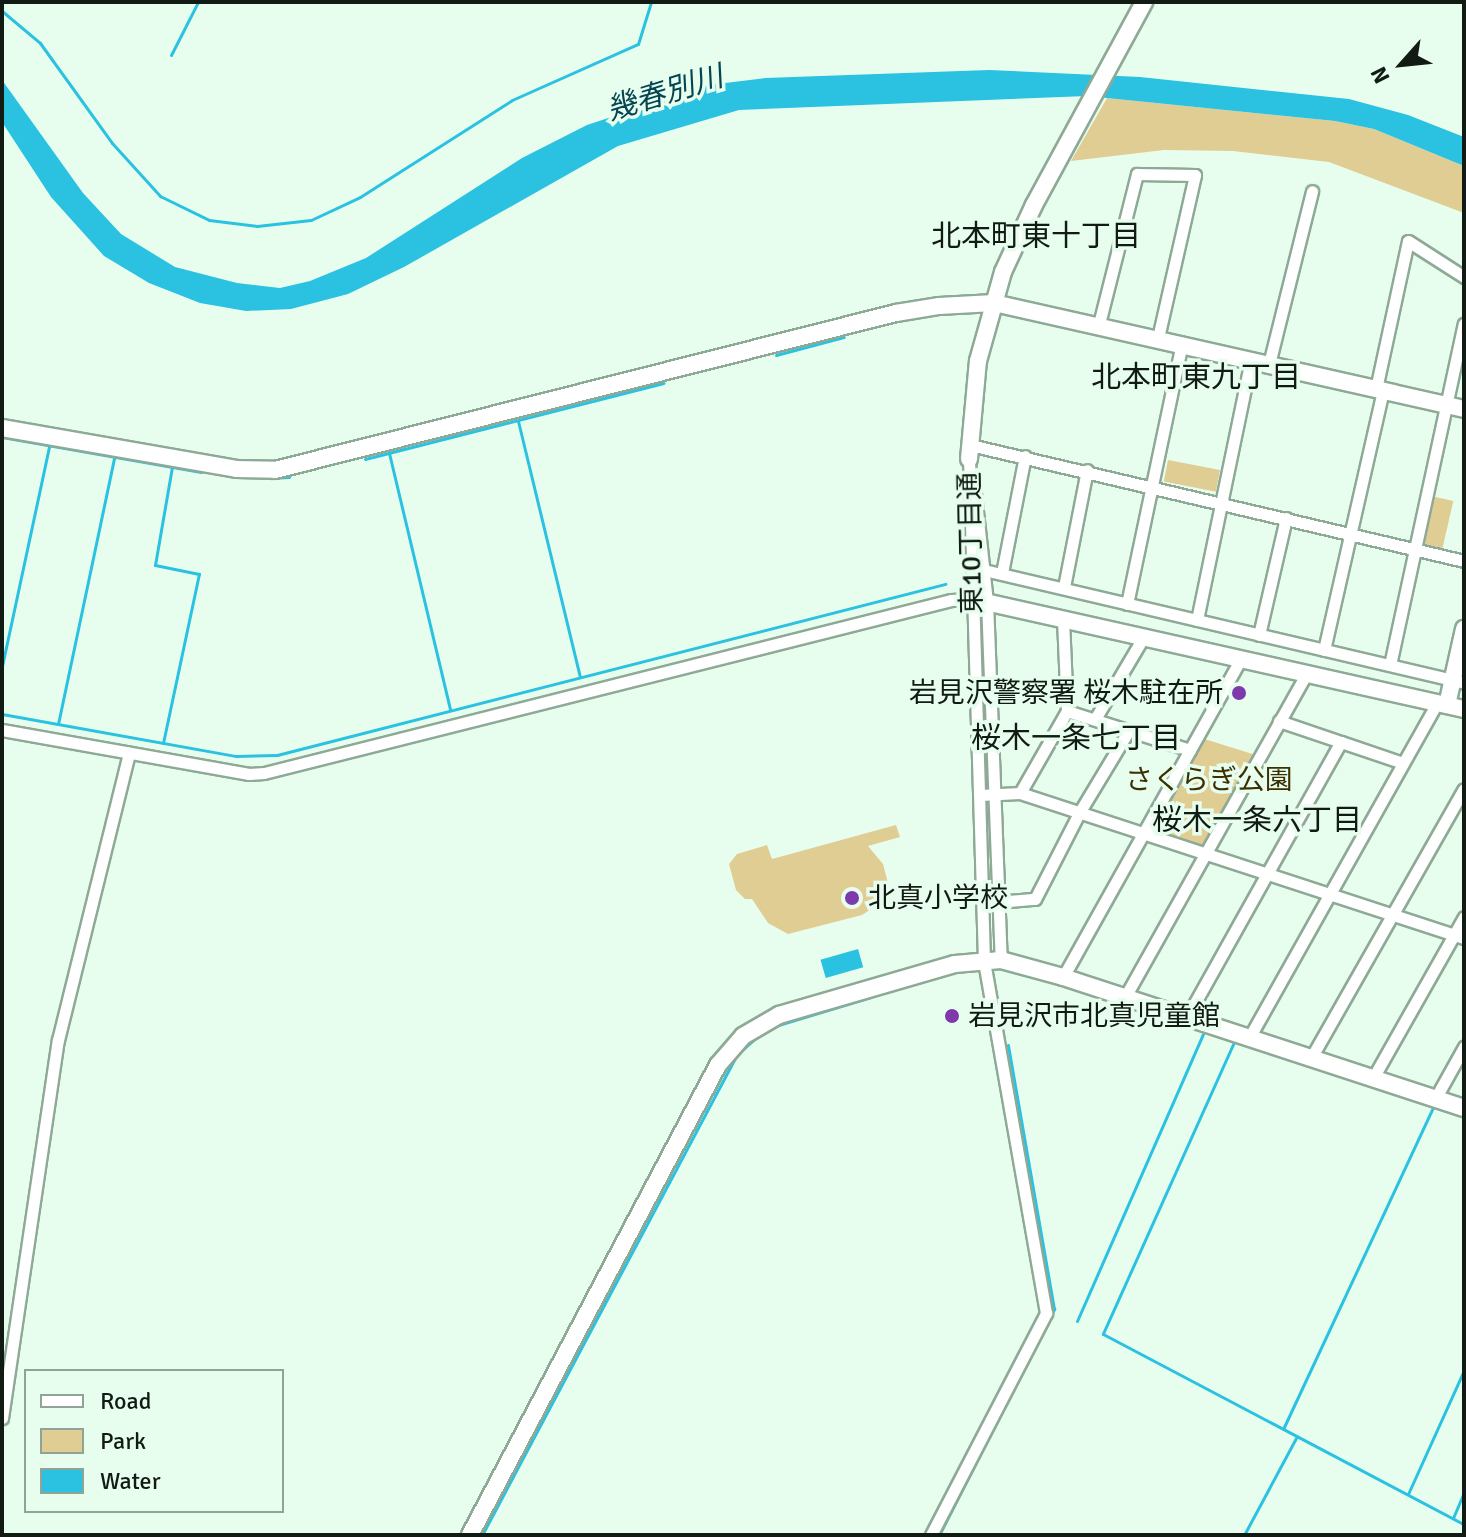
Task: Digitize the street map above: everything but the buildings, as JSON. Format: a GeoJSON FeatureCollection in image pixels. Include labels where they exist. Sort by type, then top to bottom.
{"type":"FeatureCollection","features":[{"type":"Feature","properties":{"kind":"street","name":"東10丁目通"},"geometry":{"type":"LineString","coordinates":[[993,960],[980,795],[979,600],[970,452],[978,361],[994,303],[1017,239],[1144,2]]}},
{"type":"Feature","properties":{"kind":"street"},"geometry":{"type":"LineString","coordinates":[[1099,324],[1137,174],[1195,175],[1158,338]]}},
{"type":"Feature","properties":{"kind":"street"},"geometry":{"type":"LineString","coordinates":[[1269,364],[1312,191]]}},
{"type":"Feature","properties":{"kind":"street"},"geometry":{"type":"LineString","coordinates":[[1324,650],[1351,534],[1408,241],[1464,277]]}},
{"type":"Feature","properties":{"kind":"street"},"geometry":{"type":"LineString","coordinates":[[2,428],[236,469],[275,470],[896,313],[939,306],[994,303],[1099,324],[1464,409]]}},
{"type":"Feature","properties":{"kind":"street"},"geometry":{"type":"LineString","coordinates":[[1390,665],[1464,324]]}},
{"type":"Feature","properties":{"kind":"street"},"geometry":{"type":"LineString","coordinates":[[1127,604],[1182,343]]}},
{"type":"Feature","properties":{"kind":"street"},"geometry":{"type":"LineString","coordinates":[[1197,620],[1251,360]]}},
{"type":"Feature","properties":{"kind":"street"},"geometry":{"type":"LineString","coordinates":[[931,1535],[1046,1313],[993,960],[997,902],[993,795],[979,600],[984,570],[980,514],[970,452],[1025,456],[1464,561]]}},
{"type":"Feature","properties":{"kind":"street"},"geometry":{"type":"LineString","coordinates":[[1002,573],[1025,456]]}},
{"type":"Feature","properties":{"kind":"street"},"geometry":{"type":"LineString","coordinates":[[1064,587],[1087,470]]}},
{"type":"Feature","properties":{"kind":"street"},"geometry":{"type":"LineString","coordinates":[[1259,635],[1286,518]]}},
{"type":"Feature","properties":{"kind":"street"},"geometry":{"type":"LineString","coordinates":[[984,570],[1458,682]]}},
{"type":"Feature","properties":{"kind":"street"},"geometry":{"type":"LineString","coordinates":[[2,730],[264,773],[951,600],[979,600],[1464,709]]}},
{"type":"Feature","properties":{"kind":"street"},"geometry":{"type":"LineString","coordinates":[[1020,793],[1067,711],[1063,619]]}},
{"type":"Feature","properties":{"kind":"street"},"geometry":{"type":"LineString","coordinates":[[1249,1038],[1403,763],[1458,682],[1464,629]]}},
{"type":"Feature","properties":{"kind":"street"},"geometry":{"type":"LineString","coordinates":[[1095,719],[1144,636]]}},
{"type":"Feature","properties":{"kind":"street"},"geometry":{"type":"LineString","coordinates":[[1063,977],[1241,659]]}},
{"type":"Feature","properties":{"kind":"street"},"geometry":{"type":"LineString","coordinates":[[1125,997],[1306,674]]}},
{"type":"Feature","properties":{"kind":"street"},"geometry":{"type":"LineString","coordinates":[[1067,711],[1190,750]]}},
{"type":"Feature","properties":{"kind":"street"},"geometry":{"type":"LineString","coordinates":[[1279,721],[1403,763]]}},
{"type":"Feature","properties":{"kind":"street"},"geometry":{"type":"LineString","coordinates":[[997,902],[1035,899],[1079,813],[1129,730]]}},
{"type":"Feature","properties":{"kind":"street"},"geometry":{"type":"LineString","coordinates":[[1187,1017],[1341,742]]}},
{"type":"Feature","properties":{"kind":"street"},"geometry":{"type":"LineString","coordinates":[[2,1418],[58,1040],[129,753]]}},
{"type":"Feature","properties":{"kind":"street"},"geometry":{"type":"LineString","coordinates":[[1311,1058],[1464,789]]}},
{"type":"Feature","properties":{"kind":"street"},"geometry":{"type":"LineString","coordinates":[[980,795],[1020,793],[1459,937]]}},
{"type":"Feature","properties":{"kind":"street"},"geometry":{"type":"LineString","coordinates":[[1373,1078],[1459,937],[1464,917]]}},
{"type":"Feature","properties":{"kind":"street"},"geometry":{"type":"LineString","coordinates":[[470,1535],[730,1049],[743,1036],[779,1015],[903,978],[993,960],[1063,977],[1464,1108]]}},
{"type":"Feature","properties":{"kind":"street"},"geometry":{"type":"LineString","coordinates":[[1435,1099],[1464,1047]]}},
{"type":"Feature","properties":{"kind":"green space"},"geometry":{"type":"Polygon","coordinates":[[[1107,98],[1335,121],[1374,129],[1464,166],[1464,213],[1329,162],[1233,151],[1164,150],[1071,161],[1107,98]]]}},
{"type":"Feature","properties":{"kind":"green space"},"geometry":{"type":"Polygon","coordinates":[[[1168,460],[1220,470],[1216,492],[1164,482],[1168,460]]]}},
{"type":"Feature","properties":{"kind":"green space"},"geometry":{"type":"Polygon","coordinates":[[[1427,495],[1453,501],[1441,554],[1415,548],[1427,495]]]}},
{"type":"Feature","properties":{"kind":"green space","name":"さくらぎ公園"},"geometry":{"type":"Polygon","coordinates":[[[1198,737],[1259,756],[1204,854],[1143,835],[1198,737]]]}},
{"type":"Feature","properties":{"kind":"green space"},"geometry":{"type":"Polygon","coordinates":[[[896,825],[900,837],[868,846],[883,864],[888,883],[879,904],[862,915],[788,934],[768,923],[752,899],[745,899],[736,890],[729,864],[737,854],[767,845],[772,859],[896,825]]]}},
{"type":"Feature","properties":{"kind":"water"},"geometry":{"type":"Polygon","coordinates":[[[989,70],[1140,77],[1349,99],[1408,115],[1464,137],[1464,166],[1374,129],[1335,121],[1087,96],[739,110],[618,146],[404,267],[348,294],[291,309],[246,311],[200,303],[149,283],[104,256],[51,197],[2,122],[2,80],[83,193],[121,234],[175,267],[237,283],[280,288],[310,281],[366,258],[522,158],[587,125],[709,85],[765,78],[989,70]]]}},
{"type":"Feature","properties":{"kind":"water"},"geometry":{"type":"Polygon","coordinates":[[[858,949],[863,967],[826,978],[821,960],[858,949]]]}},
{"type":"Feature","properties":{"kind":"waterway"},"geometry":{"type":"LineString","coordinates":[[171,55],[198,2]]}},
{"type":"Feature","properties":{"kind":"waterway"},"geometry":{"type":"LineString","coordinates":[[2,11],[40,43],[112,143],[160,196],[209,220],[257,226],[311,220],[360,197],[512,100],[638,44],[651,2]]}},
{"type":"Feature","properties":{"kind":"waterway"},"geometry":{"type":"LineString","coordinates":[[776,355],[844,337]]}},
{"type":"Feature","properties":{"kind":"waterway"},"geometry":{"type":"LineString","coordinates":[[365,459],[663,383]]}},
{"type":"Feature","properties":{"kind":"waterway"},"geometry":{"type":"LineString","coordinates":[[518,421],[580,677]]}},
{"type":"Feature","properties":{"kind":"waterway"},"geometry":{"type":"LineString","coordinates":[[2,437],[201,472]]}},
{"type":"Feature","properties":{"kind":"waterway"},"geometry":{"type":"LineString","coordinates":[[2,666],[49,446]]}},
{"type":"Feature","properties":{"kind":"waterway"},"geometry":{"type":"LineString","coordinates":[[389,453],[450,710]]}},
{"type":"Feature","properties":{"kind":"waterway"},"geometry":{"type":"LineString","coordinates":[[58,724],[114,458]]}},
{"type":"Feature","properties":{"kind":"waterway"},"geometry":{"type":"LineString","coordinates":[[163,743],[199,574],[155,565],[172,467]]}},
{"type":"Feature","properties":{"kind":"waterway"},"geometry":{"type":"LineString","coordinates":[[270,478],[289,477]]}},
{"type":"Feature","properties":{"kind":"waterway"},"geometry":{"type":"LineString","coordinates":[[2,714],[236,756],[277,755],[945,584]]}},
{"type":"Feature","properties":{"kind":"waterway"},"geometry":{"type":"LineString","coordinates":[[775,1026],[871,997]]}},
{"type":"Feature","properties":{"kind":"waterway"},"geometry":{"type":"LineString","coordinates":[[1077,1321],[1203,1034]]}},
{"type":"Feature","properties":{"kind":"waterway"},"geometry":{"type":"LineString","coordinates":[[740,1052],[758,1036]]}},
{"type":"Feature","properties":{"kind":"waterway"},"geometry":{"type":"LineString","coordinates":[[1234,1042],[1103,1334],[1464,1524]]}},
{"type":"Feature","properties":{"kind":"waterway"},"geometry":{"type":"LineString","coordinates":[[939,1535],[1054,1309],[1008,1045]]}},
{"type":"Feature","properties":{"kind":"waterway"},"geometry":{"type":"LineString","coordinates":[[482,1535],[735,1058]]}},
{"type":"Feature","properties":{"kind":"waterway"},"geometry":{"type":"LineString","coordinates":[[1284,1427],[1433,1108]]}},
{"type":"Feature","properties":{"kind":"waterway"},"geometry":{"type":"LineString","coordinates":[[1408,1494],[1464,1370]]}},
{"type":"Feature","properties":{"kind":"waterway"},"geometry":{"type":"LineString","coordinates":[[1244,1535],[1297,1436]]}},
{"type":"Feature","properties":{"kind":"waterway"},"geometry":{"type":"LineString","coordinates":[[1453,1518],[1464,1492]]}},
{"type":"Feature","properties":{"kind":"place","name":"岩見沢警察署 桜木駐在所"},"geometry":{"type":"Point","coordinates":[1239,693]}},
{"type":"Feature","properties":{"kind":"place","name":"北真小学校"},"geometry":{"type":"Point","coordinates":[852,898]}},
{"type":"Feature","properties":{"kind":"place","name":"岩見沢市北真児童館"},"geometry":{"type":"Point","coordinates":[952,1016]}},
{"type":"Feature","properties":{"kind":"district","name":"北本町東十丁目"},"geometry":{"type":"Point","coordinates":[1036,237]}},
{"type":"Feature","properties":{"kind":"district","name":"北本町東九丁目"},"geometry":{"type":"Point","coordinates":[1196,378]}},
{"type":"Feature","properties":{"kind":"district","name":"桜木一条七丁目"},"geometry":{"type":"Point","coordinates":[1076,739]}},
{"type":"Feature","properties":{"kind":"district","name":"桜木一条六丁目"},"geometry":{"type":"Point","coordinates":[1257,821]}},
{"type":"Feature","properties":{"kind":"water label","name":"幾春別川"},"geometry":{"type":"Point","coordinates":[665,94]}}]}
